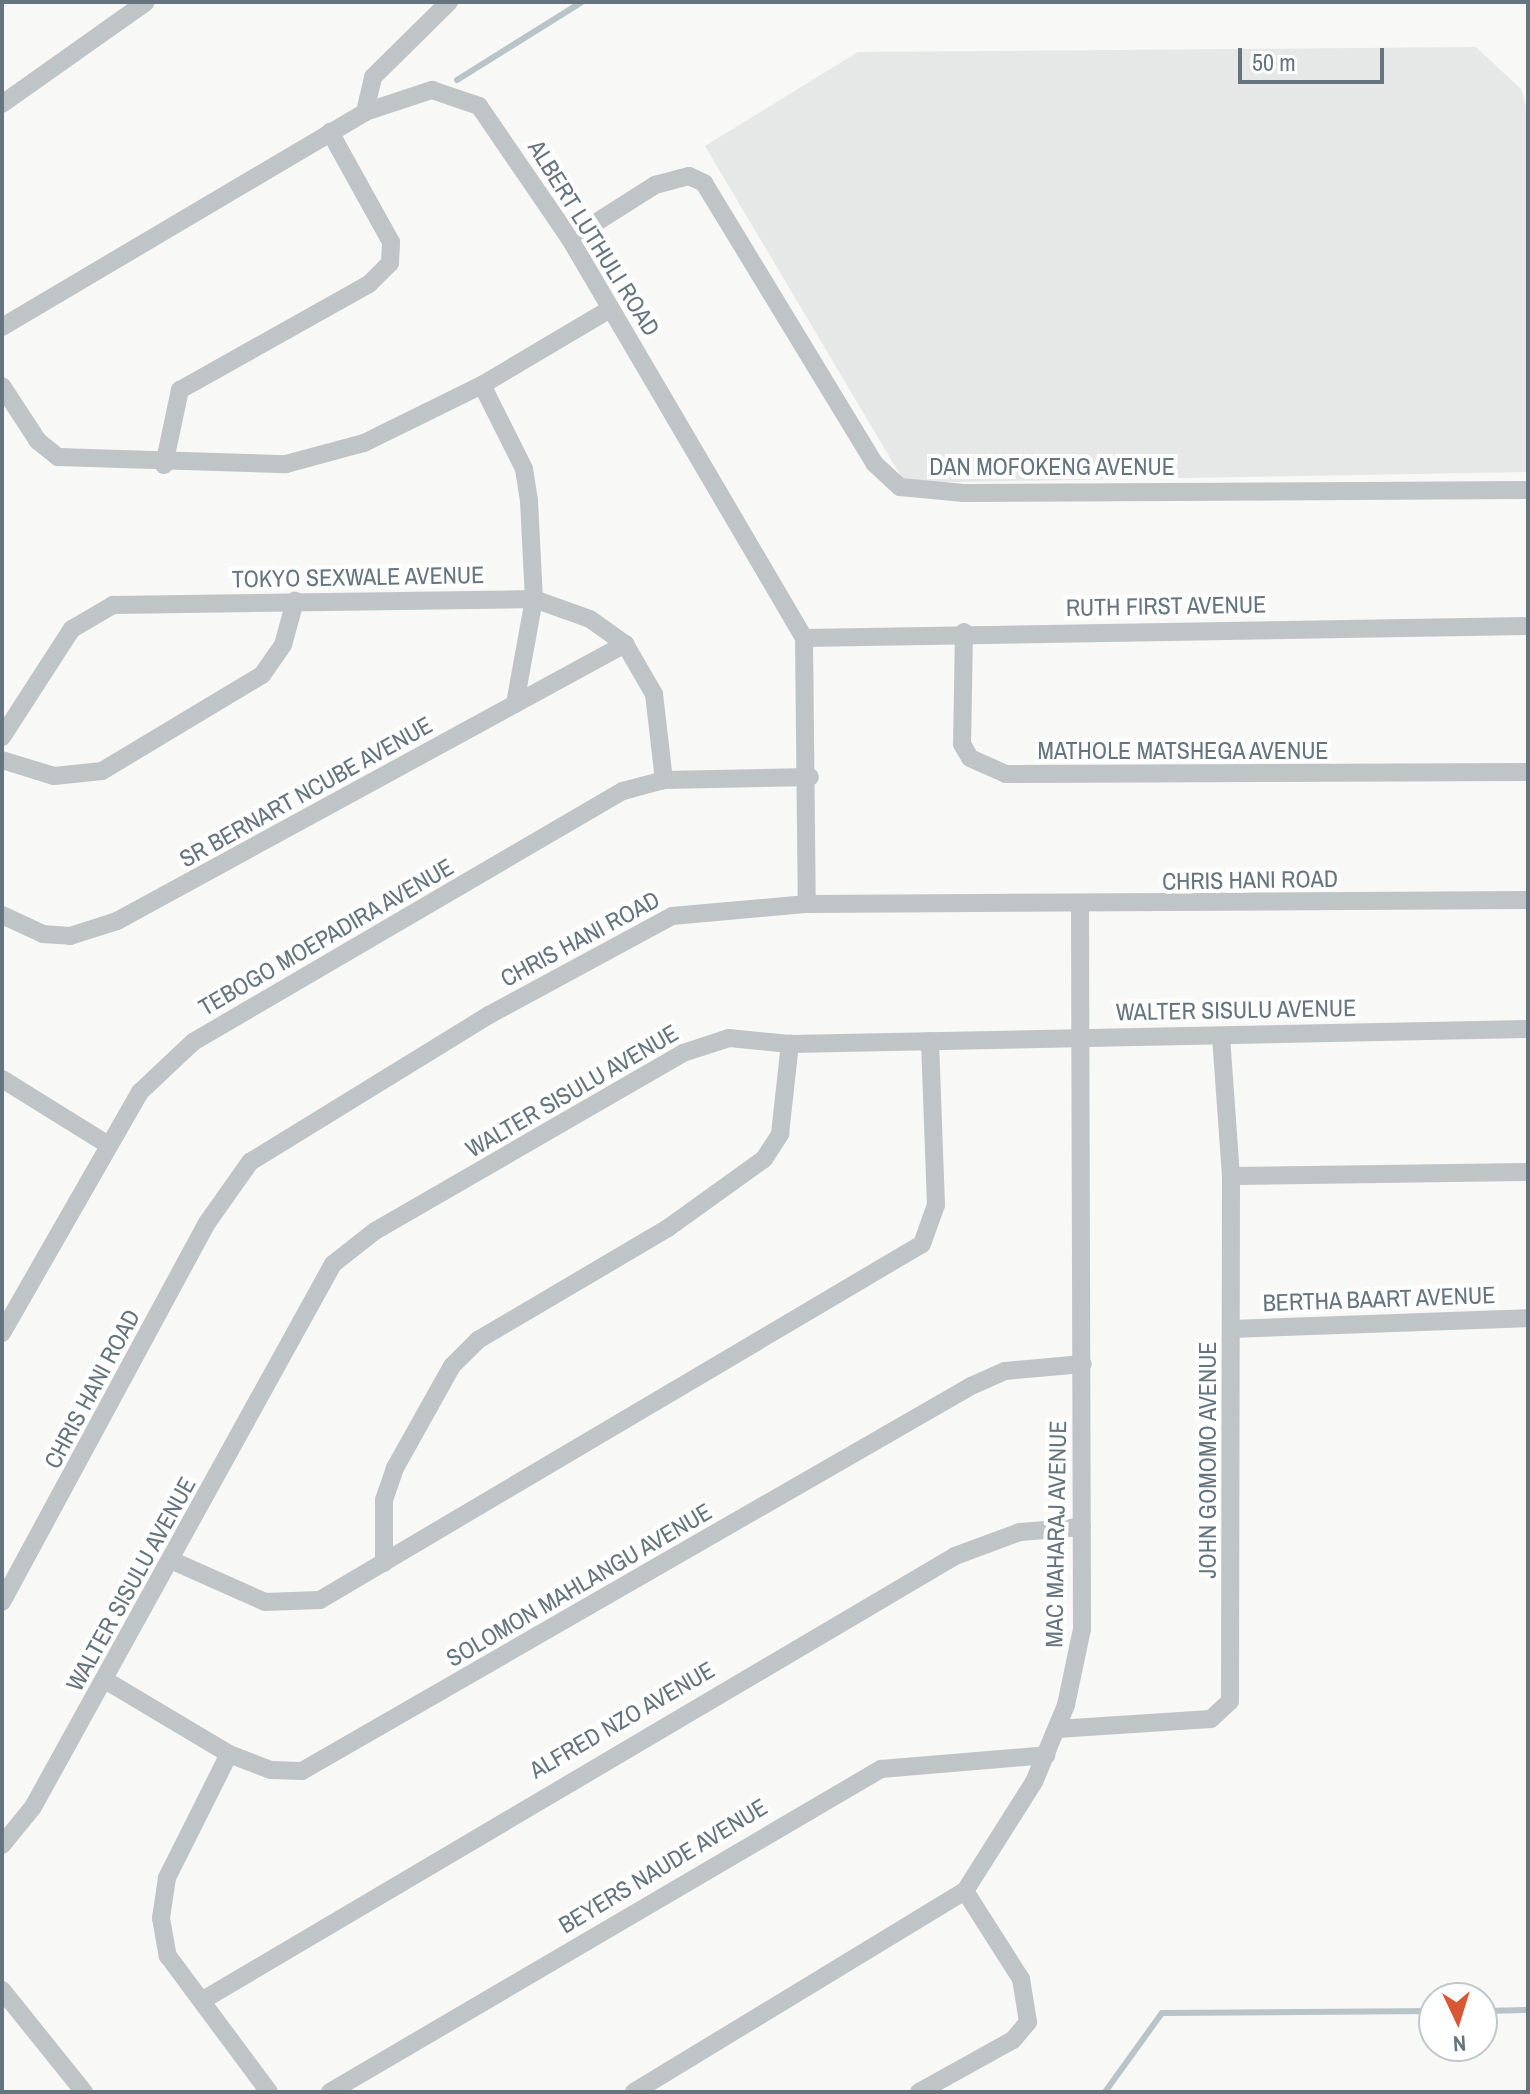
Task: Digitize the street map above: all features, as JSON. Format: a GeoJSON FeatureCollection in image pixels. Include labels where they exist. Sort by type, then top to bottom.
{"type":"FeatureCollection","features":[{"type":"Feature","properties":{"kind":"street"},"geometry":{"type":"LineString","coordinates":[[2,104],[146,2]]}},
{"type":"Feature","properties":{"kind":"street"},"geometry":{"type":"LineString","coordinates":[[365,112],[373,77],[449,2]]}},
{"type":"Feature","properties":{"kind":"street","name":"ALBERT LUTHULI ROAD"},"geometry":{"type":"LineString","coordinates":[[2,327],[365,112],[432,90],[479,106],[570,239],[804,638],[810,777],[807,904]]}},
{"type":"Feature","properties":{"kind":"street"},"geometry":{"type":"LineString","coordinates":[[164,465],[180,390],[369,284],[390,263],[391,242],[330,132]]}},
{"type":"Feature","properties":{"kind":"street","name":"DAN MOFOKENG AVENUE"},"geometry":{"type":"LineString","coordinates":[[570,239],[655,185],[689,176],[704,183],[875,464],[900,487],[964,493],[1528,490]]}},
{"type":"Feature","properties":{"kind":"street"},"geometry":{"type":"LineString","coordinates":[[2,386],[38,441],[58,457],[164,465],[328,456],[482,385],[610,309]]}},
{"type":"Feature","properties":{"kind":"street"},"geometry":{"type":"LineString","coordinates":[[482,385],[524,469],[534,599],[515,704]]}},
{"type":"Feature","properties":{"kind":"street","name":"TOKYO SEXWALE AVENUE"},"geometry":{"type":"LineString","coordinates":[[2,737],[87,615],[130,604],[534,599],[590,619],[625,644],[654,694],[664,780]]}},
{"type":"Feature","properties":{"kind":"street"},"geometry":{"type":"LineString","coordinates":[[2,760],[54,776],[102,771],[262,675],[283,645],[295,601]]}},
{"type":"Feature","properties":{"kind":"street","name":"RUTH FIRST AVENUE"},"geometry":{"type":"LineString","coordinates":[[804,638],[964,632],[1528,626]]}},
{"type":"Feature","properties":{"kind":"street","name":"MATHOLE MATSHEGA AVENUE"},"geometry":{"type":"LineString","coordinates":[[964,632],[962,744],[970,758],[1006,774],[1528,772]]}},
{"type":"Feature","properties":{"kind":"street","name":"SR BERNART NCUBE AVENUE"},"geometry":{"type":"LineString","coordinates":[[2,915],[43,934],[70,936],[117,921],[625,644]]}},
{"type":"Feature","properties":{"kind":"street","name":"TEBOGO MOEPADIRA AVENUE"},"geometry":{"type":"LineString","coordinates":[[2,1333],[107,1144],[151,1077],[193,1042],[612,797],[664,780],[810,777]]}},
{"type":"Feature","properties":{"kind":"street","name":"CHRIS HANI ROAD"},"geometry":{"type":"LineString","coordinates":[[2,1602],[207,1223],[250,1162],[489,1015],[672,916],[807,904],[1080,906],[1528,900]]}},
{"type":"Feature","properties":{"kind":"street","name":"MAC MAHARAJ AVENUE"},"geometry":{"type":"LineString","coordinates":[[634,2092],[965,1891],[1046,1755],[1057,1729],[1075,1680],[1082,1629],[1083,1034],[1080,906]]}},
{"type":"Feature","properties":{"kind":"street","name":"WALTER SISULU AVENUE"},"geometry":{"type":"LineString","coordinates":[[2,1845],[33,1807],[173,1561],[340,1255],[696,1047],[729,1038],[790,1044],[1083,1034],[1221,1037],[1528,1029]]}},
{"type":"Feature","properties":{"kind":"street","name":"JOHN GOMOMO AVENUE"},"geometry":{"type":"LineString","coordinates":[[1057,1729],[1211,1719],[1230,1701],[1231,1176],[1221,1037]]}},
{"type":"Feature","properties":{"kind":"street"},"geometry":{"type":"LineString","coordinates":[[173,1561],[287,1606],[320,1600],[922,1244],[936,1205],[930,1041]]}},
{"type":"Feature","properties":{"kind":"street"},"geometry":{"type":"LineString","coordinates":[[384,1563],[384,1500],[395,1468],[452,1366],[478,1340],[668,1228],[764,1159],[780,1134],[790,1044]]}},
{"type":"Feature","properties":{"kind":"street"},"geometry":{"type":"LineString","coordinates":[[2,1079],[107,1144]]}},
{"type":"Feature","properties":{"kind":"street"},"geometry":{"type":"LineString","coordinates":[[1231,1176],[1528,1172]]}},
{"type":"Feature","properties":{"kind":"street","name":"BERTHA BAART AVENUE"},"geometry":{"type":"LineString","coordinates":[[1232,1329],[1528,1318]]}},
{"type":"Feature","properties":{"kind":"street","name":"SOLOMON MAHLANGU AVENUE"},"geometry":{"type":"LineString","coordinates":[[105,1680],[229,1754],[271,1770],[315,1766],[979,1382],[1029,1367],[1083,1364]]}},
{"type":"Feature","properties":{"kind":"street","name":"ALFRED NZO AVENUE"},"geometry":{"type":"LineString","coordinates":[[203,2000],[955,1556],[1020,1532],[1082,1527]]}},
{"type":"Feature","properties":{"kind":"street"},"geometry":{"type":"LineString","coordinates":[[229,1754],[161,1895],[168,1956],[269,2092]]}},
{"type":"Feature","properties":{"kind":"street","name":"BEYERS NAUDE AVENUE"},"geometry":{"type":"LineString","coordinates":[[330,2092],[881,1769],[1046,1755]]}},
{"type":"Feature","properties":{"kind":"street"},"geometry":{"type":"LineString","coordinates":[[919,2092],[1013,2040],[1028,2022],[1021,1979],[965,1891]]}},
{"type":"Feature","properties":{"kind":"street"},"geometry":{"type":"LineString","coordinates":[[2,1990],[84,2092]]}},
{"type":"Feature","properties":{"kind":"shaded area"},"geometry":{"type":"Polygon","coordinates":[[[1476,47],[1521,89],[1528,113],[1528,472],[905,483],[705,146],[858,52],[1476,47]]]}},
{"type":"Feature","properties":{"kind":"waterway"},"geometry":{"type":"LineString","coordinates":[[457,80],[582,2]]}},
{"type":"Feature","properties":{"kind":"waterway"},"geometry":{"type":"LineString","coordinates":[[1498,2011],[1528,2010]]}},
{"type":"Feature","properties":{"kind":"waterway"},"geometry":{"type":"LineString","coordinates":[[1105,2092],[1162,2013],[1418,2011]]}}]}
